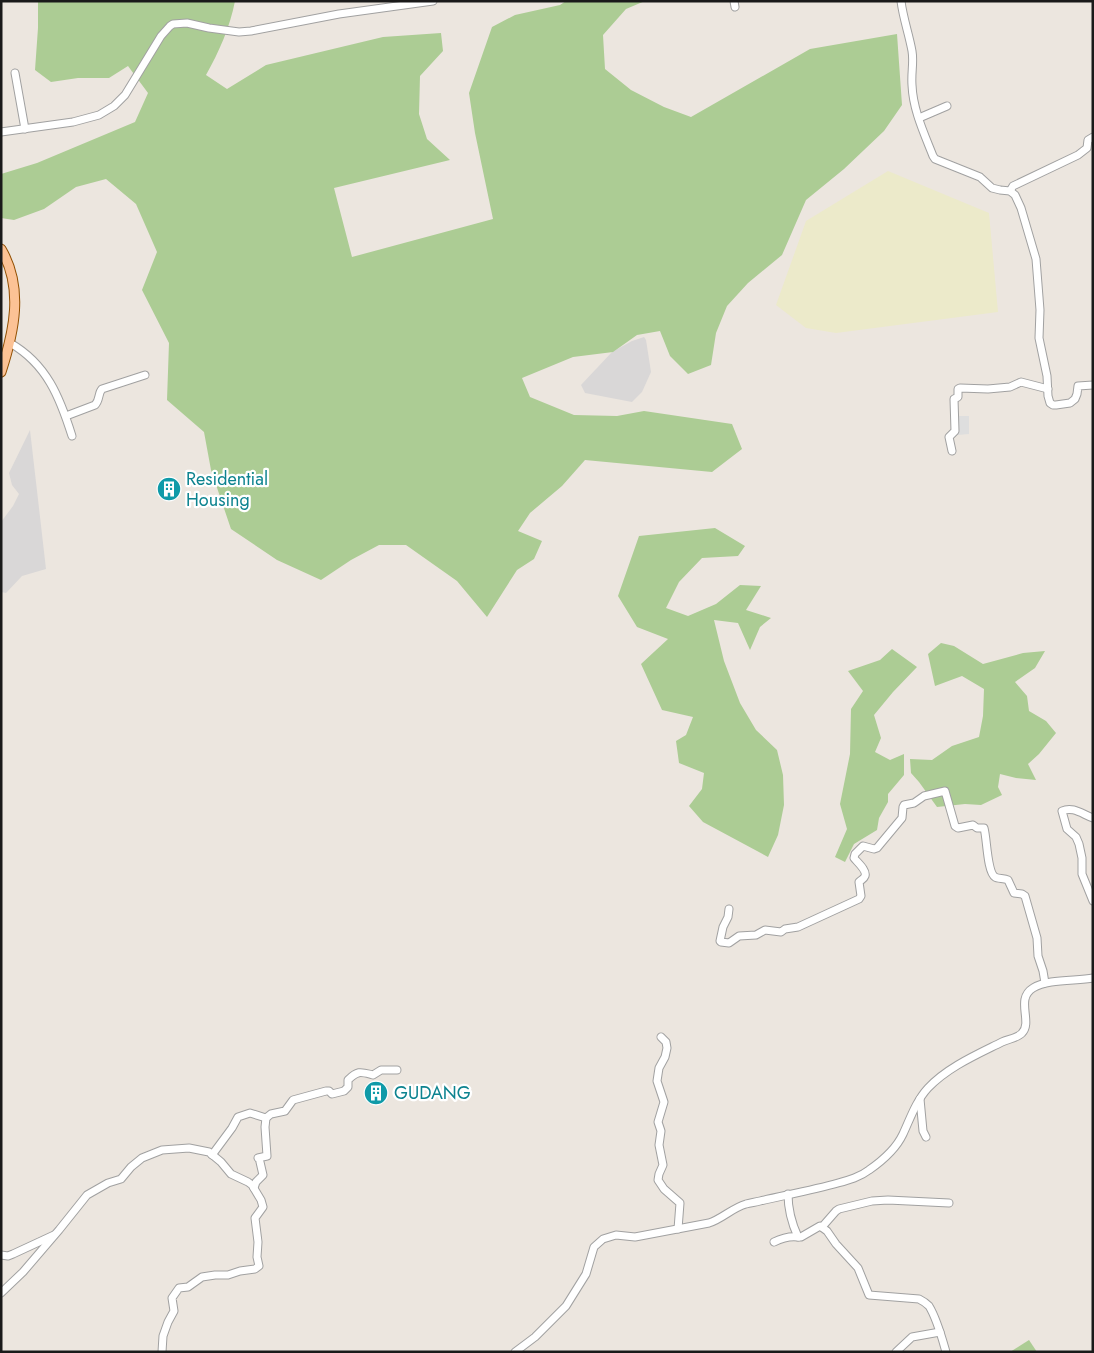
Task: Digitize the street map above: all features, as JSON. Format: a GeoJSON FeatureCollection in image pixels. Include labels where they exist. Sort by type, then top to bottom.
{"type":"FeatureCollection","features":[{"type":"Feature","properties":{"kind":"main road"},"geometry":{"type":"LineString","coordinates":[[1,249],[10,267],[14,281],[15,318],[1,372]]}},
{"type":"Feature","properties":{"kind":"street"},"geometry":{"type":"LineString","coordinates":[[1,132],[73,122],[99,115],[114,106],[125,95],[161,36],[173,24],[187,22],[209,28],[251,31],[339,14],[433,1]]}},
{"type":"Feature","properties":{"kind":"street"},"geometry":{"type":"LineString","coordinates":[[901,1],[914,63],[911,77],[912,88],[919,118],[936,159],[980,177],[992,188],[1010,191],[1015,195],[1021,208],[1036,259],[1040,310],[1039,338],[1047,376],[1050,403],[1053,405],[1070,403],[1075,399],[1078,386],[1093,385]]}},
{"type":"Feature","properties":{"kind":"street"},"geometry":{"type":"LineString","coordinates":[[15,73],[25,129]]}},
{"type":"Feature","properties":{"kind":"street"},"geometry":{"type":"LineString","coordinates":[[919,118],[947,106]]}},
{"type":"Feature","properties":{"kind":"street"},"geometry":{"type":"LineString","coordinates":[[1010,191],[1013,186],[1078,155],[1087,148],[1088,140],[1093,137]]}},
{"type":"Feature","properties":{"kind":"street"},"geometry":{"type":"LineString","coordinates":[[10,343],[22,350],[39,366],[51,384],[66,416],[72,436]]}},
{"type":"Feature","properties":{"kind":"street"},"geometry":{"type":"LineString","coordinates":[[66,416],[95,404],[102,389],[145,376]]}},
{"type":"Feature","properties":{"kind":"street"},"geometry":{"type":"LineString","coordinates":[[952,451],[950,437],[955,431],[954,399],[958,397],[958,389],[1010,388],[1021,382],[1048,389]]}},
{"type":"Feature","properties":{"kind":"street"},"geometry":{"type":"LineString","coordinates":[[729,909],[720,941],[730,944],[739,936],[756,935],[765,930],[781,932],[798,927],[859,899],[861,896],[859,882],[865,874],[854,858],[855,854],[863,846],[877,848],[902,818],[902,807],[904,805],[914,803],[924,796],[945,791],[955,826],[959,828],[973,825],[977,828],[984,828],[986,850],[992,872],[996,877],[1008,880],[1014,893],[1025,896],[1038,938],[1038,956],[1045,983]]}},
{"type":"Feature","properties":{"kind":"street"},"geometry":{"type":"LineString","coordinates":[[1093,818],[1074,810],[1066,809],[1062,811],[1068,829],[1076,837],[1079,844],[1082,858],[1082,874],[1093,901]]}},
{"type":"Feature","properties":{"kind":"street"},"geometry":{"type":"LineString","coordinates":[[515,1352],[535,1337],[570,1301],[589,1268],[594,1247],[603,1239],[616,1235],[635,1237],[715,1221],[746,1204],[857,1178],[882,1160],[897,1144],[920,1099],[927,1089],[939,1078],[959,1064],[1024,1032],[1026,1026],[1025,998],[1030,990],[1045,983],[1079,981],[1093,978]]}},
{"type":"Feature","properties":{"kind":"street"},"geometry":{"type":"LineString","coordinates":[[661,1037],[666,1042],[667,1048],[665,1057],[658,1068],[657,1082],[664,1102],[658,1122],[661,1131],[659,1145],[663,1165],[658,1180],[664,1189],[680,1204],[678,1229]]}},
{"type":"Feature","properties":{"kind":"street"},"geometry":{"type":"LineString","coordinates":[[254,1188],[256,1182],[263,1175],[259,1160],[267,1156],[266,1118],[271,1114],[285,1111],[293,1100],[326,1091],[329,1091],[331,1094],[344,1091],[348,1087],[348,1080],[354,1074],[362,1072],[374,1075],[381,1070],[397,1070]]}},
{"type":"Feature","properties":{"kind":"street"},"geometry":{"type":"LineString","coordinates":[[920,1099],[923,1131],[926,1136]]}},
{"type":"Feature","properties":{"kind":"street"},"geometry":{"type":"LineString","coordinates":[[212,1155],[232,1128],[237,1117],[250,1113],[266,1118]]}},
{"type":"Feature","properties":{"kind":"street"},"geometry":{"type":"LineString","coordinates":[[1,1294],[23,1272],[87,1195],[108,1183],[121,1179],[142,1158],[162,1150],[181,1148],[204,1150],[221,1162],[231,1174],[248,1182],[261,1200],[263,1207],[255,1218],[259,1266],[255,1269],[228,1275],[207,1276],[197,1280],[188,1287],[179,1288],[172,1298],[174,1311],[163,1336],[162,1352]]}},
{"type":"Feature","properties":{"kind":"street"},"geometry":{"type":"LineString","coordinates":[[788,1194],[793,1224],[798,1237]]}},
{"type":"Feature","properties":{"kind":"street"},"geometry":{"type":"LineString","coordinates":[[774,1242],[780,1238],[801,1237],[822,1226],[839,1209],[888,1200],[949,1203]]}},
{"type":"Feature","properties":{"kind":"street"},"geometry":{"type":"LineString","coordinates":[[822,1226],[858,1268],[869,1295],[919,1299],[929,1306],[946,1352]]}},
{"type":"Feature","properties":{"kind":"street"},"geometry":{"type":"LineString","coordinates":[[1,1255],[8,1256],[55,1235]]}},
{"type":"Feature","properties":{"kind":"street"},"geometry":{"type":"LineString","coordinates":[[896,1352],[912,1337],[940,1332]]}},
{"type":"Feature","properties":{"kind":"shaded area"},"geometry":{"type":"Polygon","coordinates":[[[888,171],[989,213],[998,312],[836,333],[806,328],[776,305],[806,221],[888,171]]]}},
{"type":"Feature","properties":{"kind":"shaded area"},"geometry":{"type":"Polygon","coordinates":[[[644,337],[651,372],[642,392],[632,402],[585,393],[581,385],[612,352],[644,337]]]}},
{"type":"Feature","properties":{"kind":"shaded area"},"geometry":{"type":"Polygon","coordinates":[[[959,416],[969,416],[969,434],[958,435],[959,416]]]}},
{"type":"Feature","properties":{"kind":"shaded area"},"geometry":{"type":"Polygon","coordinates":[[[30,430],[46,569],[22,576],[6,593],[1,592],[1,522],[19,494],[12,485],[9,473],[30,430]]]}},
{"type":"Feature","properties":{"kind":"green space"},"geometry":{"type":"Polygon","coordinates":[[[38,1],[235,1],[223,39],[206,75],[227,89],[266,65],[383,37],[441,33],[443,51],[420,76],[419,114],[427,139],[450,160],[334,188],[352,257],[493,219],[475,133],[469,93],[492,27],[515,15],[560,5],[566,1],[645,1],[626,9],[603,35],[605,69],[631,90],[664,107],[691,117],[810,49],[897,34],[902,105],[884,131],[844,169],[806,200],[782,255],[748,283],[727,306],[716,333],[711,365],[688,374],[670,356],[660,331],[637,335],[613,352],[573,357],[522,378],[530,397],[574,415],[617,416],[644,411],[732,424],[742,449],[712,472],[585,460],[562,486],[530,513],[518,531],[542,541],[534,559],[517,570],[487,617],[457,581],[406,545],[379,545],[351,560],[321,580],[277,560],[231,529],[211,470],[204,432],[167,400],[169,343],[142,290],[157,252],[136,204],[106,179],[76,187],[44,209],[14,220],[1,218],[1,174],[37,163],[135,122],[148,93],[128,66],[109,78],[78,78],[51,82],[35,70],[38,1]]]}},
{"type":"Feature","properties":{"kind":"green space"},"geometry":{"type":"Polygon","coordinates":[[[715,528],[745,546],[738,556],[702,558],[679,582],[666,608],[688,616],[716,604],[740,585],[761,586],[746,610],[771,618],[760,627],[750,650],[738,623],[714,620],[724,661],[740,703],[756,730],[777,750],[783,775],[784,805],[778,835],[768,857],[703,822],[689,806],[702,789],[704,773],[679,763],[676,741],[686,735],[693,717],[662,710],[641,664],[668,639],[637,627],[618,596],[639,536],[715,528]]]}},
{"type":"Feature","properties":{"kind":"green space"},"geometry":{"type":"Polygon","coordinates":[[[941,643],[954,646],[983,664],[1023,653],[1045,651],[1035,668],[1015,682],[1027,696],[1029,711],[1046,721],[1056,733],[1028,764],[1036,780],[1000,774],[998,787],[1002,795],[981,805],[965,804],[937,807],[911,773],[910,759],[932,760],[952,746],[979,737],[983,716],[984,689],[962,676],[935,686],[928,654],[941,643]]]}},
{"type":"Feature","properties":{"kind":"green space"},"geometry":{"type":"Polygon","coordinates":[[[892,649],[917,667],[874,715],[881,738],[875,752],[890,760],[904,754],[904,775],[888,794],[888,802],[879,818],[877,830],[854,844],[845,862],[835,857],[847,829],[840,804],[850,754],[851,709],[863,691],[848,671],[880,660],[892,649]]]}},
{"type":"Feature","properties":{"kind":"green space"},"geometry":{"type":"Polygon","coordinates":[[[1029,1340],[1037,1352],[1010,1352],[1029,1340]]]}},
{"type":"Feature","properties":{"kind":"place","name":"Residential Housing"},"geometry":{"type":"Point","coordinates":[169,489]}},
{"type":"Feature","properties":{"kind":"place","name":"GUDANG"},"geometry":{"type":"Point","coordinates":[376,1093]}}]}
